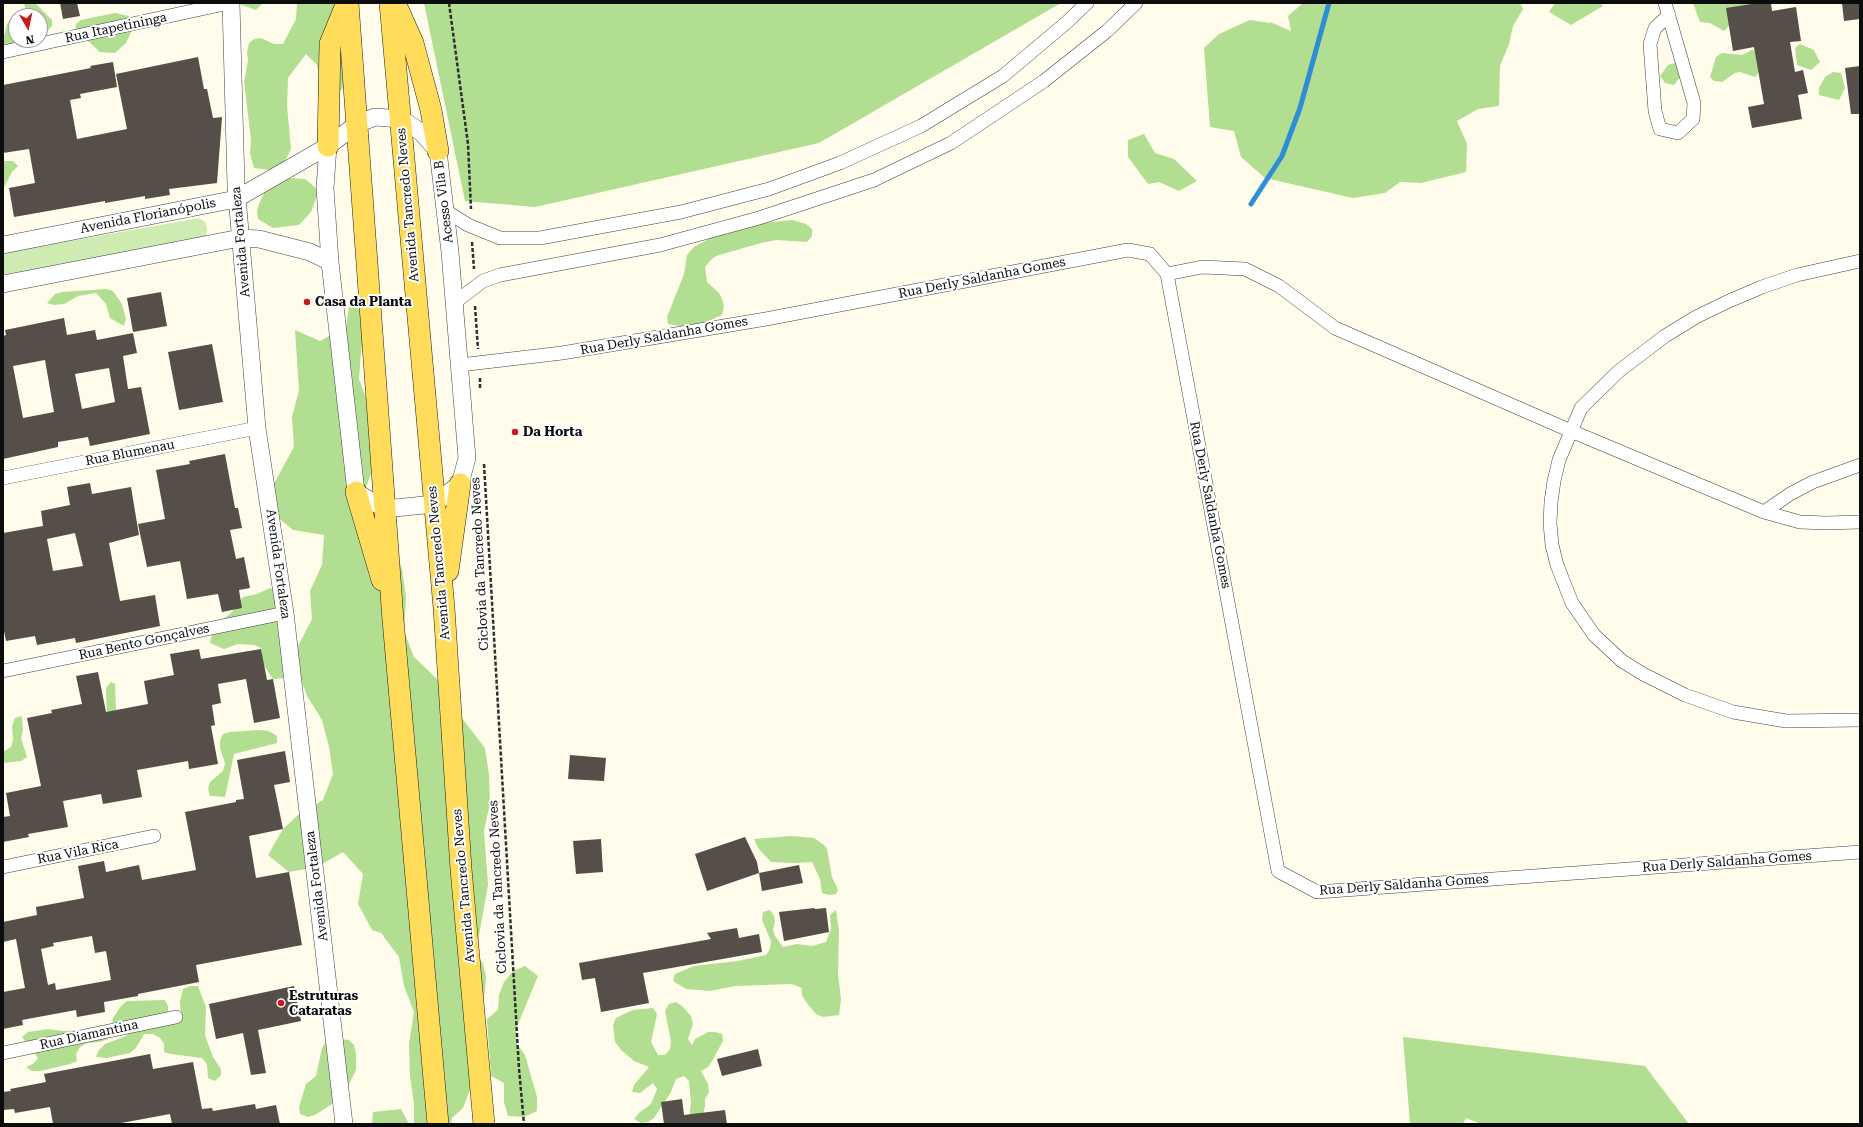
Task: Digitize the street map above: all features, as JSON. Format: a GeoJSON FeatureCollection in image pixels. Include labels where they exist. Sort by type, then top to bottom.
{"type":"FeatureCollection","features":[{"type":"Feature","properties":{"kind":"main road"},"geometry":{"type":"LineString","coordinates":[[348,3],[393,620],[438,1124]]}},
{"type":"Feature","properties":{"kind":"main road"},"geometry":{"type":"LineString","coordinates":[[328,146],[330,44],[348,3]]}},
{"type":"Feature","properties":{"kind":"main road","name":"Avenida Tancredo Neves"},"geometry":{"type":"LineString","coordinates":[[390,3],[444,608],[461,869],[484,1124]]}},
{"type":"Feature","properties":{"kind":"main road"},"geometry":{"type":"LineString","coordinates":[[395,3],[414,43],[431,110],[438,151]]}},
{"type":"Feature","properties":{"kind":"main road"},"geometry":{"type":"LineString","coordinates":[[444,608],[460,484]]}},
{"type":"Feature","properties":{"kind":"main road"},"geometry":{"type":"LineString","coordinates":[[356,492],[393,620]]}},
{"type":"Feature","properties":{"kind":"street","name":"Rua Itapetininga"},"geometry":{"type":"LineString","coordinates":[[3,52],[230,3]]}},
{"type":"Feature","properties":{"kind":"street","name":"Avenida Fortaleza"},"geometry":{"type":"LineString","coordinates":[[230,3],[236,199],[257,428],[285,613],[344,1124]]}},
{"type":"Feature","properties":{"kind":"street"},"geometry":{"type":"LineString","coordinates":[[446,211],[468,225],[500,238],[540,238],[681,212],[769,190],[840,163],[921,126],[1003,76],[1066,23],[1087,3]]}},
{"type":"Feature","properties":{"kind":"street"},"geometry":{"type":"LineString","coordinates":[[454,303],[483,281],[500,275],[660,245],[759,218],[874,180],[951,143],[1044,81],[1107,31],[1136,3]]}},
{"type":"Feature","properties":{"kind":"street"},"geometry":{"type":"LineString","coordinates":[[1667,9],[1694,103],[1693,119],[1678,133],[1660,129],[1655,112],[1650,44],[1655,28],[1667,9]]}},
{"type":"Feature","properties":{"kind":"street","name":"Avenida Florianópolis"},"geometry":{"type":"LineString","coordinates":[[3,245],[236,199],[328,146],[357,124],[375,117],[401,119]]}},
{"type":"Feature","properties":{"kind":"street","name":"Acesso Vila B"},"geometry":{"type":"LineString","coordinates":[[401,119],[421,132],[438,151],[446,211],[467,458],[460,484]]}},
{"type":"Feature","properties":{"kind":"street"},"geometry":{"type":"LineString","coordinates":[[328,146],[325,188],[330,262],[356,492],[385,509],[434,504],[460,484]]}},
{"type":"Feature","properties":{"kind":"street"},"geometry":{"type":"LineString","coordinates":[[3,284],[240,238],[259,239],[310,252],[330,262]]}},
{"type":"Feature","properties":{"kind":"street","name":"Rua Derly Saldanha Gomes"},"geometry":{"type":"LineString","coordinates":[[460,365],[562,353],[766,319],[1128,250],[1150,254],[1167,274],[1278,872],[1316,892],[1860,852]]}},
{"type":"Feature","properties":{"kind":"street"},"geometry":{"type":"LineString","coordinates":[[1860,261],[1797,275],[1728,301],[1696,317],[1665,336],[1619,371],[1581,408],[1559,460],[1551,502],[1552,545],[1564,586],[1572,603],[1590,630],[1622,661],[1685,695],[1733,712],[1786,721],[1860,720]]}},
{"type":"Feature","properties":{"kind":"street"},"geometry":{"type":"LineString","coordinates":[[1167,274],[1202,267],[1245,269],[1279,286],[1335,328],[1571,431],[1764,512],[1800,522],[1860,522]]}},
{"type":"Feature","properties":{"kind":"street","name":"Rua Blumenau"},"geometry":{"type":"LineString","coordinates":[[3,478],[257,428]]}},
{"type":"Feature","properties":{"kind":"street"},"geometry":{"type":"LineString","coordinates":[[1764,512],[1790,494],[1813,482],[1860,465]]}},
{"type":"Feature","properties":{"kind":"street","name":"Rua Bento Gonçalves"},"geometry":{"type":"LineString","coordinates":[[3,671],[285,613]]}},
{"type":"Feature","properties":{"kind":"street","name":"Rua Vila Rica"},"geometry":{"type":"LineString","coordinates":[[3,867],[154,836]]}},
{"type":"Feature","properties":{"kind":"street","name":"Rua Diamantina"},"geometry":{"type":"LineString","coordinates":[[3,1053],[176,1017]]}},
{"type":"Feature","properties":{"kind":"path"},"geometry":{"type":"LineString","coordinates":[[449,3],[468,144],[471,215]]}},
{"type":"Feature","properties":{"kind":"path"},"geometry":{"type":"LineString","coordinates":[[472,239],[478,351]]}},
{"type":"Feature","properties":{"kind":"path"},"geometry":{"type":"LineString","coordinates":[[479,375],[480,391]]}},
{"type":"Feature","properties":{"kind":"path","name":"Ciclovia da Tancredo Neves"},"geometry":{"type":"LineString","coordinates":[[484,463],[518,1061],[524,1124]]}},
{"type":"Feature","properties":{"kind":"green space"},"geometry":{"type":"Polygon","coordinates":[[[24,3],[35,3],[40,8],[25,8],[24,3]]]}},
{"type":"Feature","properties":{"kind":"green space"},"geometry":{"type":"Polygon","coordinates":[[[236,3],[263,3],[256,10],[236,3]]]}},
{"type":"Feature","properties":{"kind":"green space"},"geometry":{"type":"Polygon","coordinates":[[[297,3],[339,3],[344,86],[336,97],[320,80],[317,65],[306,54],[288,78],[287,106],[291,149],[284,163],[270,170],[254,168],[250,154],[251,139],[244,82],[249,43],[254,39],[261,38],[274,44],[283,44],[296,19],[297,3]]]}},
{"type":"Feature","properties":{"kind":"green space"},"geometry":{"type":"Polygon","coordinates":[[[424,3],[1061,3],[819,143],[535,207],[465,201],[424,3]]]}},
{"type":"Feature","properties":{"kind":"green space"},"geometry":{"type":"Polygon","coordinates":[[[1303,3],[1520,3],[1523,9],[1513,26],[1509,44],[1500,66],[1499,106],[1478,109],[1457,121],[1467,144],[1466,172],[1421,183],[1400,182],[1385,193],[1353,198],[1265,178],[1241,157],[1234,131],[1210,127],[1204,48],[1219,34],[1250,20],[1270,22],[1291,31],[1288,16],[1303,3]]]}},
{"type":"Feature","properties":{"kind":"green space"},"geometry":{"type":"Polygon","coordinates":[[[1555,3],[1600,3],[1603,6],[1571,25],[1549,12],[1555,3]]]}},
{"type":"Feature","properties":{"kind":"green space"},"geometry":{"type":"Polygon","coordinates":[[[1693,3],[1751,3],[1724,31],[1710,23],[1700,22],[1693,3]]]}},
{"type":"Feature","properties":{"kind":"green space"},"geometry":{"type":"Polygon","coordinates":[[[115,13],[129,16],[133,22],[133,28],[126,43],[115,53],[100,52],[84,37],[75,37],[76,24],[81,20],[115,13]]]}},
{"type":"Feature","properties":{"kind":"green space"},"geometry":{"type":"Polygon","coordinates":[[[48,16],[52,20],[52,26],[48,31],[48,16]]]}},
{"type":"Feature","properties":{"kind":"green space"},"geometry":{"type":"Polygon","coordinates":[[[8,23],[8,48],[10,48],[3,50],[3,40],[8,23]]]}},
{"type":"Feature","properties":{"kind":"green space"},"geometry":{"type":"Polygon","coordinates":[[[1800,44],[1814,50],[1820,62],[1811,70],[1797,65],[1795,48],[1800,44]]]}},
{"type":"Feature","properties":{"kind":"green space"},"geometry":{"type":"Polygon","coordinates":[[[1752,50],[1763,51],[1768,61],[1755,77],[1740,72],[1735,73],[1722,82],[1714,81],[1710,77],[1716,57],[1722,53],[1742,55],[1752,50]]]}},
{"type":"Feature","properties":{"kind":"green space"},"geometry":{"type":"Polygon","coordinates":[[[1675,63],[1683,73],[1674,85],[1665,83],[1660,76],[1668,65],[1675,63]]]}},
{"type":"Feature","properties":{"kind":"green space"},"geometry":{"type":"Polygon","coordinates":[[[1833,72],[1841,73],[1845,88],[1839,100],[1819,95],[1819,88],[1825,77],[1833,72]]]}},
{"type":"Feature","properties":{"kind":"green space"},"geometry":{"type":"Polygon","coordinates":[[[1144,134],[1155,153],[1174,159],[1197,181],[1179,191],[1159,182],[1148,184],[1128,157],[1128,140],[1144,134]]]}},
{"type":"Feature","properties":{"kind":"green space"},"geometry":{"type":"Polygon","coordinates":[[[3,161],[13,161],[18,166],[12,172],[3,189],[3,161]]]}},
{"type":"Feature","properties":{"kind":"green space"},"geometry":{"type":"Polygon","coordinates":[[[289,178],[305,179],[316,188],[317,196],[311,212],[299,225],[273,228],[258,219],[257,211],[259,204],[265,191],[289,178]]]}},
{"type":"Feature","properties":{"kind":"green space"},"geometry":{"type":"Polygon","coordinates":[[[199,218],[205,222],[207,228],[206,236],[202,240],[3,275],[3,253],[199,218]]]}},
{"type":"Feature","properties":{"kind":"green space"},"geometry":{"type":"Polygon","coordinates":[[[792,220],[806,224],[812,229],[812,236],[807,242],[776,240],[761,243],[716,256],[705,267],[707,282],[719,293],[722,299],[724,306],[722,315],[699,325],[684,327],[668,324],[667,317],[684,274],[687,255],[694,247],[714,236],[754,224],[792,220]]]}},
{"type":"Feature","properties":{"kind":"green space"},"geometry":{"type":"Polygon","coordinates":[[[106,289],[113,291],[122,304],[126,319],[124,326],[110,318],[106,304],[96,293],[78,296],[64,304],[54,305],[47,303],[55,294],[62,292],[106,289]]]}},
{"type":"Feature","properties":{"kind":"green space"},"geometry":{"type":"Polygon","coordinates":[[[350,300],[370,322],[361,350],[359,379],[369,407],[375,463],[365,490],[374,519],[393,541],[402,569],[406,597],[404,631],[414,657],[436,678],[451,704],[485,748],[489,775],[490,803],[484,831],[488,885],[476,952],[483,964],[486,977],[485,991],[482,1004],[473,1082],[463,1108],[452,1118],[451,1124],[414,1124],[414,1104],[410,1076],[409,1044],[414,1012],[404,986],[399,957],[381,933],[372,930],[358,904],[363,874],[343,852],[317,867],[289,872],[268,855],[283,829],[299,814],[323,800],[333,774],[329,747],[322,720],[307,696],[297,668],[287,678],[273,679],[263,664],[261,648],[254,645],[238,644],[224,649],[210,643],[213,629],[235,609],[243,597],[257,594],[270,588],[281,594],[296,650],[312,619],[310,591],[322,565],[324,535],[293,530],[275,515],[272,487],[294,447],[292,417],[299,390],[295,330],[320,341],[346,327],[350,300]]]}},
{"type":"Feature","properties":{"kind":"green space"},"geometry":{"type":"Polygon","coordinates":[[[111,682],[115,684],[116,710],[107,718],[106,688],[111,682]]]}},
{"type":"Feature","properties":{"kind":"green space"},"geometry":{"type":"Polygon","coordinates":[[[22,716],[23,730],[21,738],[27,757],[21,761],[3,763],[3,752],[11,747],[13,740],[12,726],[15,718],[22,716]]]}},
{"type":"Feature","properties":{"kind":"green space"},"geometry":{"type":"Polygon","coordinates":[[[259,730],[269,731],[277,736],[277,743],[234,754],[225,797],[210,796],[208,789],[210,782],[223,771],[225,763],[220,748],[220,741],[223,734],[230,732],[259,730]]]}},
{"type":"Feature","properties":{"kind":"green space"},"geometry":{"type":"Polygon","coordinates":[[[790,836],[814,838],[824,845],[827,849],[832,877],[838,890],[836,894],[829,895],[822,893],[820,879],[812,862],[771,862],[758,848],[754,839],[790,836]]]}},
{"type":"Feature","properties":{"kind":"green space"},"geometry":{"type":"Polygon","coordinates":[[[770,910],[774,916],[775,922],[773,930],[775,936],[783,947],[797,944],[812,946],[826,942],[831,929],[830,915],[836,910],[839,931],[838,975],[841,999],[839,1015],[823,1017],[816,1014],[802,995],[802,988],[791,984],[735,986],[710,991],[686,989],[673,981],[675,974],[694,966],[738,961],[766,955],[770,949],[771,941],[762,920],[763,912],[770,910]]]}},
{"type":"Feature","properties":{"kind":"green space"},"geometry":{"type":"Polygon","coordinates":[[[525,966],[538,976],[516,1029],[517,1044],[525,1055],[537,1097],[537,1111],[524,1117],[508,1116],[504,1102],[504,1083],[491,1076],[487,1019],[498,1010],[499,995],[504,982],[513,971],[525,966]]]}},
{"type":"Feature","properties":{"kind":"green space"},"geometry":{"type":"Polygon","coordinates":[[[190,986],[198,986],[206,1007],[205,1035],[213,1057],[221,1069],[221,1075],[215,1081],[208,1078],[207,1064],[202,1058],[164,1052],[164,1044],[160,1038],[153,1034],[144,1034],[136,1048],[130,1053],[106,1058],[96,1057],[99,1050],[105,1044],[126,1036],[132,1029],[101,1042],[87,1043],[80,1047],[76,1054],[77,1061],[70,1064],[40,1071],[32,1071],[26,1067],[33,1064],[38,1058],[22,1037],[28,1032],[48,1029],[63,1031],[84,1030],[112,1025],[113,1018],[121,1006],[127,1001],[165,1000],[168,1006],[168,1014],[181,1016],[180,1001],[183,989],[190,986]]]}},
{"type":"Feature","properties":{"kind":"green space"},"geometry":{"type":"Polygon","coordinates":[[[676,1002],[691,1016],[693,1024],[688,1039],[692,1045],[695,1039],[708,1032],[722,1034],[723,1041],[712,1061],[708,1067],[701,1071],[708,1084],[709,1092],[705,1099],[703,1114],[689,1117],[691,1103],[689,1081],[684,1076],[676,1079],[671,1092],[654,1118],[648,1122],[641,1123],[634,1119],[651,1104],[657,1089],[653,1083],[640,1093],[632,1092],[634,1085],[649,1067],[634,1061],[621,1050],[615,1042],[613,1025],[616,1018],[633,1010],[653,1008],[657,1014],[651,1042],[658,1055],[665,1055],[670,1049],[671,1042],[665,1011],[669,1004],[676,1002]]]}},
{"type":"Feature","properties":{"kind":"green space"},"geometry":{"type":"Polygon","coordinates":[[[1403,1037],[1645,1066],[1689,1124],[1481,1124],[1466,1118],[1463,1124],[1410,1124],[1403,1037]]]}},
{"type":"Feature","properties":{"kind":"green space"},"geometry":{"type":"Polygon","coordinates":[[[327,1040],[349,1040],[354,1045],[356,1053],[356,1070],[346,1090],[335,1102],[315,1115],[308,1117],[300,1114],[299,1107],[306,1084],[316,1076],[322,1048],[327,1040]]]}},
{"type":"Feature","properties":{"kind":"green space"},"geometry":{"type":"Polygon","coordinates":[[[401,1109],[409,1124],[372,1124],[373,1112],[401,1109]]]}},
{"type":"Feature","properties":{"kind":"building"},"geometry":{"type":"Polygon","coordinates":[[[60,3],[77,3],[80,16],[63,19],[60,3]]]}},
{"type":"Feature","properties":{"kind":"building"},"geometry":{"type":"Polygon","coordinates":[[[1758,3],[1771,3],[1772,11],[1796,7],[1801,41],[1790,42],[1795,72],[1803,70],[1808,93],[1798,95],[1802,119],[1752,128],[1748,107],[1764,104],[1754,47],[1733,51],[1726,8],[1758,3]]]}},
{"type":"Feature","properties":{"kind":"building"},"geometry":{"type":"Polygon","coordinates":[[[1842,3],[1860,3],[1860,19],[1844,21],[1842,3]]]}},
{"type":"Feature","properties":{"kind":"building"},"geometry":{"type":"Polygon","coordinates":[[[198,57],[204,89],[207,89],[213,118],[222,117],[217,183],[169,189],[170,195],[145,199],[145,196],[105,203],[105,201],[14,217],[9,188],[35,183],[29,149],[3,153],[3,85],[91,68],[90,66],[113,62],[117,87],[80,94],[81,98],[70,100],[77,139],[127,129],[116,74],[198,57]]]}},
{"type":"Feature","properties":{"kind":"building"},"geometry":{"type":"Polygon","coordinates":[[[1860,66],[1860,114],[1851,114],[1845,68],[1860,66]]]}},
{"type":"Feature","properties":{"kind":"building"},"geometry":{"type":"Polygon","coordinates":[[[161,292],[167,326],[133,332],[127,298],[161,292]]]}},
{"type":"Feature","properties":{"kind":"building"},"geometry":{"type":"Polygon","coordinates":[[[64,318],[67,335],[95,330],[97,340],[133,333],[137,353],[123,356],[128,389],[141,387],[150,434],[90,446],[88,437],[58,442],[58,447],[3,459],[3,336],[6,335],[5,330],[64,318]],[[45,360],[13,366],[23,418],[54,412],[45,360]],[[109,368],[75,374],[82,409],[115,402],[109,368]]]}},
{"type":"Feature","properties":{"kind":"building"},"geometry":{"type":"Polygon","coordinates":[[[212,344],[223,402],[179,410],[168,352],[212,344]]]}},
{"type":"Feature","properties":{"kind":"building"},"geometry":{"type":"Polygon","coordinates":[[[225,454],[235,508],[238,508],[242,528],[230,530],[236,559],[244,557],[250,588],[239,590],[242,608],[222,612],[218,594],[187,599],[180,561],[147,567],[138,524],[165,519],[156,470],[190,464],[189,461],[225,454]]]}},
{"type":"Feature","properties":{"kind":"building"},"geometry":{"type":"Polygon","coordinates":[[[90,483],[92,494],[131,487],[139,535],[109,543],[120,601],[155,595],[160,626],[76,643],[75,638],[37,645],[35,636],[6,641],[3,626],[3,533],[43,526],[41,511],[70,505],[67,487],[90,483]],[[75,533],[47,539],[53,571],[83,566],[75,533]]]}},
{"type":"Feature","properties":{"kind":"building"},"geometry":{"type":"Polygon","coordinates":[[[199,649],[201,659],[261,649],[267,680],[273,679],[280,718],[254,723],[246,679],[218,684],[221,703],[212,705],[215,725],[211,726],[218,764],[189,769],[188,761],[137,770],[142,797],[103,804],[101,794],[63,801],[68,827],[28,834],[29,837],[3,842],[3,817],[10,816],[6,793],[41,786],[27,718],[52,713],[51,710],[82,704],[76,676],[98,672],[106,712],[148,704],[144,681],[174,675],[170,654],[199,649]]]}},
{"type":"Feature","properties":{"kind":"building"},"geometry":{"type":"Polygon","coordinates":[[[285,751],[290,782],[274,785],[283,829],[249,836],[256,878],[289,872],[302,945],[196,965],[199,982],[104,1002],[105,1012],[77,1017],[76,1010],[22,1020],[23,1025],[3,1029],[3,992],[25,988],[16,939],[3,942],[3,922],[37,915],[36,907],[84,898],[78,866],[104,861],[106,872],[139,865],[142,880],[196,870],[185,812],[236,802],[236,800],[244,799],[237,760],[285,751]],[[92,936],[53,943],[54,946],[41,949],[48,985],[55,983],[56,990],[111,980],[106,951],[95,953],[92,936]]]}},
{"type":"Feature","properties":{"kind":"building"},"geometry":{"type":"Polygon","coordinates":[[[570,755],[606,758],[604,781],[568,779],[570,755]]]}},
{"type":"Feature","properties":{"kind":"building"},"geometry":{"type":"Polygon","coordinates":[[[745,837],[757,862],[759,873],[707,891],[695,854],[745,837]]]}},
{"type":"Feature","properties":{"kind":"building"},"geometry":{"type":"Polygon","coordinates":[[[601,839],[603,872],[576,874],[573,841],[601,839]]]}},
{"type":"Feature","properties":{"kind":"building"},"geometry":{"type":"Polygon","coordinates":[[[799,865],[803,883],[762,891],[759,873],[799,865]]]}},
{"type":"Feature","properties":{"kind":"building"},"geometry":{"type":"Polygon","coordinates":[[[826,908],[829,932],[784,941],[779,912],[826,908]]]}},
{"type":"Feature","properties":{"kind":"building"},"geometry":{"type":"Polygon","coordinates":[[[737,928],[739,938],[759,934],[762,952],[643,973],[649,1003],[601,1012],[595,978],[582,980],[579,963],[711,939],[707,933],[737,928]]]}},
{"type":"Feature","properties":{"kind":"building"},"geometry":{"type":"Polygon","coordinates":[[[294,986],[301,1021],[258,1030],[266,1073],[251,1075],[243,1033],[216,1039],[209,1004],[294,986]]]}},
{"type":"Feature","properties":{"kind":"building"},"geometry":{"type":"Polygon","coordinates":[[[758,1049],[762,1066],[722,1076],[717,1059],[758,1049]]]}},
{"type":"Feature","properties":{"kind":"building"},"geometry":{"type":"Polygon","coordinates":[[[150,1054],[153,1069],[193,1062],[202,1109],[212,1108],[213,1111],[255,1104],[256,1109],[276,1105],[280,1124],[172,1124],[170,1114],[116,1124],[53,1124],[50,1107],[15,1113],[14,1109],[3,1110],[3,1092],[11,1091],[10,1089],[46,1082],[44,1074],[150,1054]]]}},
{"type":"Feature","properties":{"kind":"building"},"geometry":{"type":"Polygon","coordinates":[[[682,1099],[684,1115],[725,1110],[727,1124],[664,1124],[661,1102],[682,1099]]]}},
{"type":"Feature","properties":{"kind":"waterway"},"geometry":{"type":"LineString","coordinates":[[1251,204],[1282,156],[1300,108],[1329,3]]}},
{"type":"Feature","properties":{"kind":"place","name":"Casa da Planta"},"geometry":{"type":"Point","coordinates":[307,302]}},
{"type":"Feature","properties":{"kind":"place","name":"Da Horta"},"geometry":{"type":"Point","coordinates":[515,432]}},
{"type":"Feature","properties":{"kind":"place","name":"Estruturas Cataratas"},"geometry":{"type":"Point","coordinates":[281,1003]}}]}
